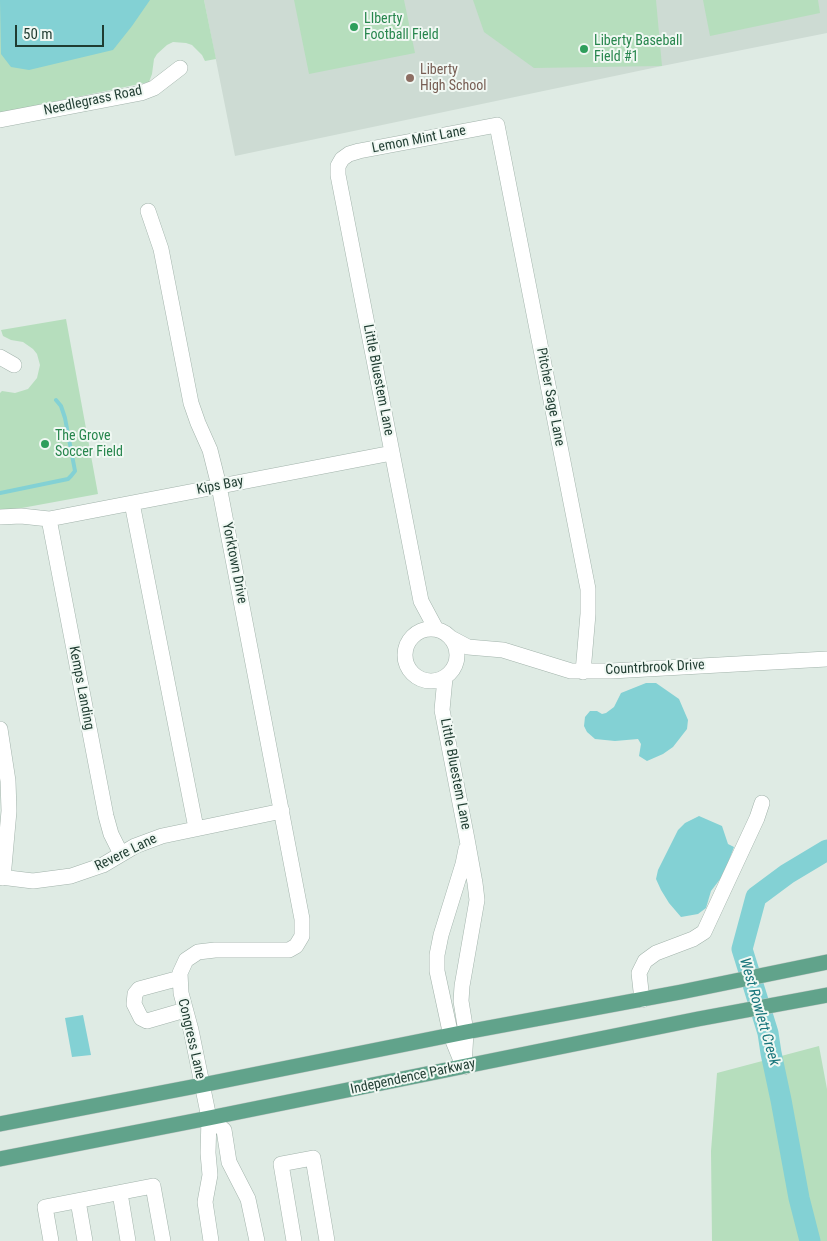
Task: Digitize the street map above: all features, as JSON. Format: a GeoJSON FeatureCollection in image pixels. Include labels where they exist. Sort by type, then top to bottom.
{"type":"FeatureCollection","features":[{"type":"Feature","properties":{"kind":"main road"},"geometry":{"type":"LineString","coordinates":[[0,1124],[202,1086],[466,1032],[642,1000],[827,962]]}},
{"type":"Feature","properties":{"kind":"main road","name":"Independence Parkway"},"geometry":{"type":"LineString","coordinates":[[0,1159],[698,1018],[827,995]]}},
{"type":"Feature","properties":{"kind":"street","name":"Needlegrass Road"},"geometry":{"type":"LineString","coordinates":[[0,120],[141,92],[154,88],[180,68]]}},
{"type":"Feature","properties":{"kind":"street","name":"Lemon Mint Lane"},"geometry":{"type":"LineString","coordinates":[[342,159],[349,154],[359,151],[497,125]]}},
{"type":"Feature","properties":{"kind":"street","name":"Pitcher Sage Lane"},"geometry":{"type":"LineString","coordinates":[[497,125],[588,589],[588,614],[583,672]]}},
{"type":"Feature","properties":{"kind":"street","name":"Little Bluestem Lane"},"geometry":{"type":"LineString","coordinates":[[342,159],[338,166],[338,175],[421,601],[436,629]]}},
{"type":"Feature","properties":{"kind":"street","name":"Yorktown Drive"},"geometry":{"type":"LineString","coordinates":[[148,211],[161,249],[192,402],[210,450],[219,486],[302,919],[302,936],[296,946],[289,950],[206,951],[198,952],[186,960]]}},
{"type":"Feature","properties":{"kind":"street"},"geometry":{"type":"LineString","coordinates":[[0,357],[14,365]]}},
{"type":"Feature","properties":{"kind":"street","name":"Kips Bay"},"geometry":{"type":"LineString","coordinates":[[0,517],[21,516],[49,519],[392,454]]}},
{"type":"Feature","properties":{"kind":"street"},"geometry":{"type":"LineString","coordinates":[[132,503],[196,828]]}},
{"type":"Feature","properties":{"kind":"street","name":"Kemps Landing"},"geometry":{"type":"LineString","coordinates":[[49,519],[106,816],[111,834],[121,854]]}},
{"type":"Feature","properties":{"kind":"street","name":"Little Bluestem Lane"},"geometry":{"type":"LineString","coordinates":[[412,637],[418,628],[421,601]]}},
{"type":"Feature","properties":{"kind":"street"},"geometry":{"type":"LineString","coordinates":[[427,629],[436,629],[444,632],[456,646],[456,664],[452,672],[445,678],[428,682],[413,675],[408,668],[405,660],[407,644],[419,632],[427,629]]}},
{"type":"Feature","properties":{"kind":"street","name":"Countrbrook Drive"},"geometry":{"type":"LineString","coordinates":[[451,638],[468,647],[503,650],[571,671],[583,672],[827,658]]}},
{"type":"Feature","properties":{"kind":"street"},"geometry":{"type":"LineString","coordinates":[[456,664],[487,649]]}},
{"type":"Feature","properties":{"kind":"street","name":"Little Bluestem Lane"},"geometry":{"type":"LineString","coordinates":[[442,710],[445,678]]}},
{"type":"Feature","properties":{"kind":"street","name":"Little Bluestem Lane"},"geometry":{"type":"LineString","coordinates":[[420,679],[435,696],[442,710],[475,883],[476,900],[461,1001],[466,1032],[464,1066]]}},
{"type":"Feature","properties":{"kind":"street"},"geometry":{"type":"LineString","coordinates":[[0,729],[7,773],[9,811],[2,878]]}},
{"type":"Feature","properties":{"kind":"street"},"geometry":{"type":"LineString","coordinates":[[642,1000],[640,973],[645,962],[656,953],[693,939],[704,932],[757,818],[762,803]]}},
{"type":"Feature","properties":{"kind":"street","name":"Revere Lane"},"geometry":{"type":"LineString","coordinates":[[2,878],[33,881],[62,878],[91,870],[154,838],[282,811]]}},
{"type":"Feature","properties":{"kind":"street","name":"Little Bluestem Lane"},"geometry":{"type":"LineString","coordinates":[[464,1066],[450,1036],[437,971],[437,955],[441,935],[463,864],[468,839]]}},
{"type":"Feature","properties":{"kind":"street","name":"Congress Lane"},"geometry":{"type":"LineString","coordinates":[[186,960],[180,978],[181,993],[191,1030],[209,1118],[208,1154],[210,1175],[205,1202],[211,1241]]}},
{"type":"Feature","properties":{"kind":"street"},"geometry":{"type":"LineString","coordinates":[[180,978],[139,989],[134,994],[134,1004],[141,1018],[147,1021],[185,1010]]}},
{"type":"Feature","properties":{"kind":"street"},"geometry":{"type":"LineString","coordinates":[[209,1118],[224,1130],[230,1162],[248,1199],[257,1241]]}},
{"type":"Feature","properties":{"kind":"street"},"geometry":{"type":"LineString","coordinates":[[294,1241],[281,1164],[313,1158],[327,1241]]}},
{"type":"Feature","properties":{"kind":"street"},"geometry":{"type":"LineString","coordinates":[[51,1241],[45,1207],[153,1186],[163,1241]]}},
{"type":"Feature","properties":{"kind":"street"},"geometry":{"type":"LineString","coordinates":[[120,1193],[128,1241]]}},
{"type":"Feature","properties":{"kind":"street"},"geometry":{"type":"LineString","coordinates":[[78,1201],[85,1241]]}},
{"type":"Feature","properties":{"kind":"shaded area","name":"Liberty High School"},"geometry":{"type":"Polygon","coordinates":[[[204,0],[827,0],[827,33],[235,156],[204,0]]]}},
{"type":"Feature","properties":{"kind":"green space"},"geometry":{"type":"Polygon","coordinates":[[[0,0],[204,0],[216,59],[205,61],[192,45],[173,42],[167,45],[154,59],[149,82],[0,113],[0,0]]]}},
{"type":"Feature","properties":{"kind":"green space","name":"LIberty Football Field"},"geometry":{"type":"Polygon","coordinates":[[[294,0],[404,0],[415,53],[309,74],[294,0]]]}},
{"type":"Feature","properties":{"kind":"green space","name":"Liberty Baseball Field #1"},"geometry":{"type":"Polygon","coordinates":[[[473,0],[656,0],[662,66],[534,68],[484,32],[473,0]]]}},
{"type":"Feature","properties":{"kind":"green space"},"geometry":{"type":"Polygon","coordinates":[[[703,0],[818,0],[820,13],[710,36],[703,0]]]}},
{"type":"Feature","properties":{"kind":"green space","name":"The Grove Soccer Field"},"geometry":{"type":"Polygon","coordinates":[[[66,319],[98,494],[0,512],[0,393],[2,391],[15,393],[28,389],[37,378],[40,365],[37,354],[33,349],[23,342],[11,340],[3,336],[1,330],[66,319]]]}},
{"type":"Feature","properties":{"kind":"green space"},"geometry":{"type":"Polygon","coordinates":[[[819,1046],[827,1089],[827,1241],[712,1241],[711,1151],[717,1073],[819,1046]]]}},
{"type":"Feature","properties":{"kind":"water"},"geometry":{"type":"Polygon","coordinates":[[[0,0],[150,0],[113,50],[29,70],[11,67],[1,54],[0,0]]]}},
{"type":"Feature","properties":{"kind":"water"},"geometry":{"type":"Polygon","coordinates":[[[646,683],[656,683],[679,699],[688,720],[687,729],[673,747],[647,761],[639,756],[641,744],[638,739],[615,741],[595,739],[587,732],[584,726],[585,717],[590,711],[606,713],[614,707],[621,693],[646,683]]]}},
{"type":"Feature","properties":{"kind":"water"},"geometry":{"type":"Polygon","coordinates":[[[699,816],[722,826],[728,844],[734,847],[724,874],[711,891],[706,908],[698,914],[681,917],[669,903],[656,879],[658,870],[678,830],[685,823],[699,816]]]}},
{"type":"Feature","properties":{"kind":"water"},"geometry":{"type":"Polygon","coordinates":[[[83,1015],[91,1055],[72,1057],[65,1018],[83,1015]]]}},
{"type":"Feature","properties":{"kind":"waterway"},"geometry":{"type":"LineString","coordinates":[[0,493],[68,479],[75,471],[65,418],[61,406],[56,400]]}},
{"type":"Feature","properties":{"kind":"waterway","name":"West Rowlett Creek"},"geometry":{"type":"LineString","coordinates":[[810,1241],[799,1198],[768,1033],[742,949],[756,897],[787,874],[827,850]]}},
{"type":"Feature","properties":{"kind":"place","name":"LIberty Football Field"},"geometry":{"type":"Point","coordinates":[354,27]}},
{"type":"Feature","properties":{"kind":"place","name":"Liberty Baseball Field #1"},"geometry":{"type":"Point","coordinates":[584,49]}},
{"type":"Feature","properties":{"kind":"place","name":"Liberty High School"},"geometry":{"type":"Point","coordinates":[410,78]}},
{"type":"Feature","properties":{"kind":"place","name":"The Grove Soccer Field"},"geometry":{"type":"Point","coordinates":[45,444]}}]}
